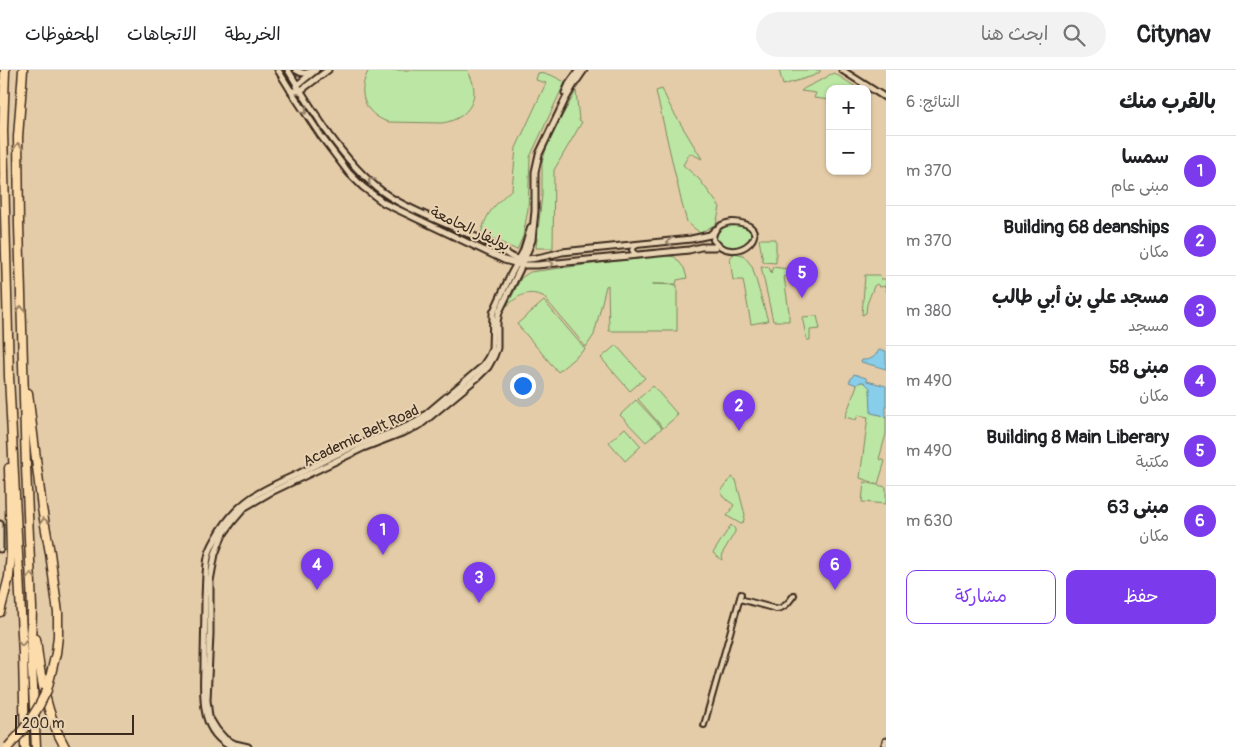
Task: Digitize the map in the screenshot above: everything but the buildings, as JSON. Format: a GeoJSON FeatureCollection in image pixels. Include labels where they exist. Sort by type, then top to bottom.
{"type":"FeatureCollection","features":[{"type":"Feature","properties":{"kind":"highway"},"geometry":{"type":"LineString","coordinates":[[5,70],[3,130],[9,376],[25,747]]}},
{"type":"Feature","properties":{"kind":"highway"},"geometry":{"type":"LineString","coordinates":[[23,70],[18,137],[26,467],[32,608],[38,664],[43,688],[52,719],[65,747]]}},
{"type":"Feature","properties":{"kind":"highway"},"geometry":{"type":"LineString","coordinates":[[8,747],[31,719],[47,690],[58,636],[58,613],[42,508],[22,326]]}},
{"type":"Feature","properties":{"kind":"highway"},"geometry":{"type":"LineString","coordinates":[[0,612],[9,577],[11,553],[8,450],[9,376]]}},
{"type":"Feature","properties":{"kind":"highway"},"geometry":{"type":"LineString","coordinates":[[32,608],[31,647],[36,747]]}},
{"type":"Feature","properties":{"kind":"street","name":"بوليفار الجامعة"},"geometry":{"type":"LineString","coordinates":[[278,70],[321,136],[349,173],[364,187],[384,202],[504,260],[537,265],[715,247],[717,244]]}},
{"type":"Feature","properties":{"kind":"street","name":"بوليفار الجامعة"},"geometry":{"type":"LineString","coordinates":[[288,70],[320,121],[348,158],[389,196],[420,214],[467,233],[521,262]]}},
{"type":"Feature","properties":{"kind":"street"},"geometry":{"type":"LineString","coordinates":[[296,70],[301,73],[307,73],[316,70]]}},
{"type":"Feature","properties":{"kind":"street"},"geometry":{"type":"LineString","coordinates":[[299,88],[316,70]]}},
{"type":"Feature","properties":{"kind":"street"},"geometry":{"type":"LineString","coordinates":[[291,91],[328,70]]}},
{"type":"Feature","properties":{"kind":"street","name":"Academic Belt Road"},"geometry":{"type":"LineString","coordinates":[[232,747],[215,734],[209,726],[205,711],[206,578],[212,545],[233,513],[256,494],[355,446],[406,427],[418,420],[477,372],[485,363],[492,349],[493,313],[510,276],[521,262],[531,226],[532,174],[535,158],[545,132],[569,84],[579,70]]}},
{"type":"Feature","properties":{"kind":"street","name":"Academic Belt Road"},"geometry":{"type":"LineString","coordinates":[[248,747],[225,739],[209,717],[207,700],[210,581],[215,554],[222,536],[239,514],[258,499],[363,448],[420,425],[432,417],[483,372],[497,348],[499,312],[532,240],[535,211],[535,172],[538,154],[565,100],[584,70]]}},
{"type":"Feature","properties":{"kind":"street"},"geometry":{"type":"LineString","coordinates":[[836,70],[860,85]]}},
{"type":"Feature","properties":{"kind":"street"},"geometry":{"type":"LineString","coordinates":[[842,70],[886,98]]}},
{"type":"Feature","properties":{"kind":"street"},"geometry":{"type":"LineString","coordinates":[[871,92],[886,102]]}},
{"type":"Feature","properties":{"kind":"street"},"geometry":{"type":"LineString","coordinates":[[384,202],[389,196]]}},
{"type":"Feature","properties":{"kind":"street"},"geometry":{"type":"LineString","coordinates":[[745,223],[754,231],[754,238],[750,244],[738,249],[725,248],[717,244],[713,240],[713,235],[715,230],[723,224],[745,223]]}},
{"type":"Feature","properties":{"kind":"street","name":"بوليفار الجامعة"},"geometry":{"type":"LineString","coordinates":[[521,262],[562,252],[699,238],[710,235],[715,230]]}},
{"type":"Feature","properties":{"kind":"street"},"geometry":{"type":"LineString","coordinates":[[637,245],[632,250],[634,254],[638,255]]}},
{"type":"Feature","properties":{"kind":"street"},"geometry":{"type":"LineString","coordinates":[[0,524],[0,549]]}},
{"type":"Feature","properties":{"kind":"street"},"geometry":{"type":"LineString","coordinates":[[704,725],[741,594]]}},
{"type":"Feature","properties":{"kind":"street"},"geometry":{"type":"LineString","coordinates":[[740,599],[780,608],[785,606],[794,595]]}},
{"type":"Feature","properties":{"kind":"street"},"geometry":{"type":"LineString","coordinates":[[884,747],[886,741]]}},
{"type":"Feature","properties":{"kind":"green space"},"geometry":{"type":"Polygon","coordinates":[[[369,70],[467,70],[472,79],[474,97],[466,111],[452,121],[442,123],[388,122],[373,114],[365,101],[363,86],[369,70]]]}},
{"type":"Feature","properties":{"kind":"green space"},"geometry":{"type":"Polygon","coordinates":[[[779,70],[820,70],[820,72],[783,85],[779,70]]]}},
{"type":"Feature","properties":{"kind":"green space"},"geometry":{"type":"Polygon","coordinates":[[[538,73],[551,75],[565,82],[530,157],[528,209],[523,236],[517,250],[481,233],[489,213],[512,189],[516,148],[546,83],[536,80],[538,73]]]}},
{"type":"Feature","properties":{"kind":"green space"},"geometry":{"type":"Polygon","coordinates":[[[834,73],[853,85],[826,85],[826,100],[814,98],[816,93],[801,91],[827,77],[834,73]]]}},
{"type":"Feature","properties":{"kind":"green space"},"geometry":{"type":"Polygon","coordinates":[[[662,89],[671,108],[702,159],[690,153],[683,165],[699,179],[720,207],[716,224],[700,233],[687,222],[682,204],[656,91],[662,89]]]}},
{"type":"Feature","properties":{"kind":"green space"},"geometry":{"type":"Polygon","coordinates":[[[576,91],[579,120],[582,122],[554,170],[553,248],[536,248],[542,195],[542,162],[549,140],[576,91]]]}},
{"type":"Feature","properties":{"kind":"green space"},"geometry":{"type":"Polygon","coordinates":[[[731,225],[747,228],[752,233],[752,237],[745,244],[736,248],[721,245],[715,237],[718,230],[731,225]]]}},
{"type":"Feature","properties":{"kind":"green space"},"geometry":{"type":"Polygon","coordinates":[[[759,239],[776,239],[776,263],[763,262],[759,239]]]}},
{"type":"Feature","properties":{"kind":"green space"},"geometry":{"type":"Polygon","coordinates":[[[735,253],[743,255],[752,266],[768,321],[751,324],[743,280],[733,280],[730,258],[735,253]]]}},
{"type":"Feature","properties":{"kind":"green space"},"geometry":{"type":"Polygon","coordinates":[[[662,255],[675,257],[684,268],[687,278],[677,280],[676,284],[652,284],[677,285],[677,331],[609,331],[608,285],[606,286],[594,335],[586,347],[543,296],[532,293],[524,295],[515,299],[507,306],[521,278],[530,272],[662,255]]]}},
{"type":"Feature","properties":{"kind":"green space"},"geometry":{"type":"Polygon","coordinates":[[[761,266],[769,267],[771,273],[773,267],[788,269],[790,275],[784,277],[789,321],[773,321],[761,266]]]}},
{"type":"Feature","properties":{"kind":"green space"},"geometry":{"type":"Polygon","coordinates":[[[865,275],[880,275],[881,279],[886,279],[886,291],[885,286],[880,287],[877,284],[874,286],[867,304],[866,313],[862,315],[865,275]]]}},
{"type":"Feature","properties":{"kind":"green space"},"geometry":{"type":"Polygon","coordinates":[[[544,301],[585,349],[558,372],[517,324],[544,301]]]}},
{"type":"Feature","properties":{"kind":"green space"},"geometry":{"type":"Polygon","coordinates":[[[817,316],[820,329],[810,330],[810,340],[807,340],[802,317],[817,316]]]}},
{"type":"Feature","properties":{"kind":"green space"},"geometry":{"type":"Polygon","coordinates":[[[616,345],[645,378],[630,391],[601,358],[616,345]]]}},
{"type":"Feature","properties":{"kind":"green space"},"geometry":{"type":"Polygon","coordinates":[[[860,382],[864,382],[870,388],[872,413],[886,418],[886,434],[879,459],[885,461],[878,484],[860,478],[868,417],[858,415],[856,420],[845,417],[857,385],[860,382]]]}},
{"type":"Feature","properties":{"kind":"green space"},"geometry":{"type":"Polygon","coordinates":[[[653,386],[678,415],[663,428],[638,399],[653,386]]]}},
{"type":"Feature","properties":{"kind":"green space"},"geometry":{"type":"Polygon","coordinates":[[[636,400],[662,428],[646,442],[620,415],[636,400]]]}},
{"type":"Feature","properties":{"kind":"green space"},"geometry":{"type":"Polygon","coordinates":[[[625,428],[641,446],[625,461],[609,442],[625,428]]]}},
{"type":"Feature","properties":{"kind":"green space"},"geometry":{"type":"Polygon","coordinates":[[[732,477],[736,480],[745,515],[741,524],[727,516],[734,505],[723,497],[721,491],[732,477]]]}},
{"type":"Feature","properties":{"kind":"green space"},"geometry":{"type":"Polygon","coordinates":[[[864,482],[886,487],[886,504],[862,502],[864,482]]]}},
{"type":"Feature","properties":{"kind":"green space"},"geometry":{"type":"Polygon","coordinates":[[[731,525],[735,532],[723,552],[722,560],[713,553],[731,525]]]}},
{"type":"Feature","properties":{"kind":"water"},"geometry":{"type":"Polygon","coordinates":[[[879,350],[886,351],[886,369],[861,362],[862,360],[872,358],[879,350]]]}},
{"type":"Feature","properties":{"kind":"water"},"geometry":{"type":"Polygon","coordinates":[[[854,374],[866,378],[867,381],[886,386],[886,418],[871,413],[870,388],[864,382],[860,382],[857,385],[849,382],[854,374]]]}},
{"type":"Feature","properties":{"kind":"place","name":"Building 8 Main Liberary"},"geometry":{"type":"Point","coordinates":[802,298]}},
{"type":"Feature","properties":{"kind":"place","name":"Building 68 deanships"},"geometry":{"type":"Point","coordinates":[739,431]}},
{"type":"Feature","properties":{"kind":"place","name":"سمسا"},"geometry":{"type":"Point","coordinates":[383,555]}},
{"type":"Feature","properties":{"kind":"place","name":"مبنى 58"},"geometry":{"type":"Point","coordinates":[317,590]}},
{"type":"Feature","properties":{"kind":"place","name":"مبنى 63"},"geometry":{"type":"Point","coordinates":[835,590]}},
{"type":"Feature","properties":{"kind":"place","name":"مسجد علي بن أبي طالب"},"geometry":{"type":"Point","coordinates":[479,603]}}]}
